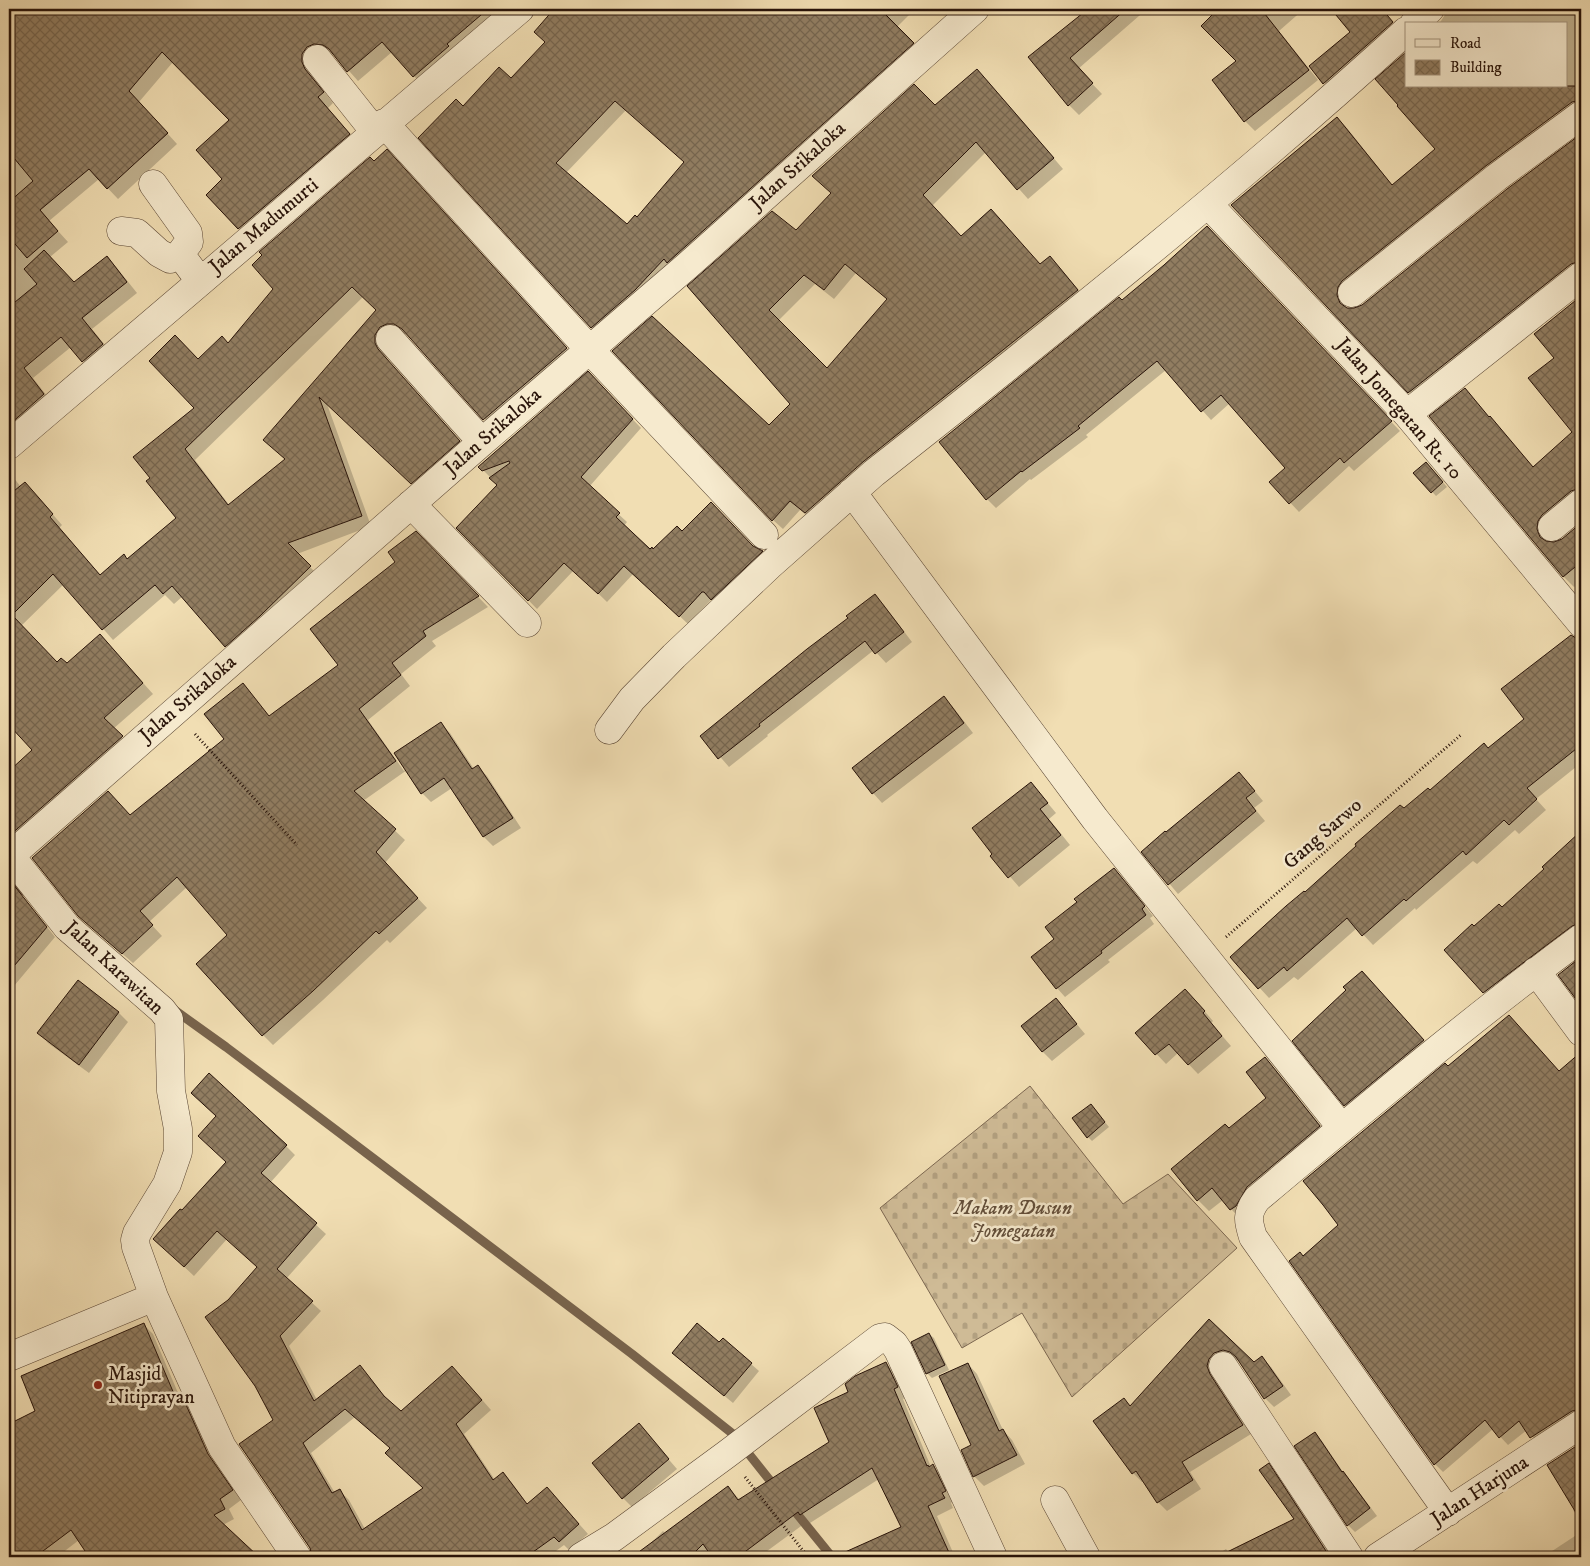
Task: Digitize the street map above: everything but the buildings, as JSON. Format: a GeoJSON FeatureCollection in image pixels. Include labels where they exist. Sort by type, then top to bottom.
{"type":"FeatureCollection","features":[{"type":"Feature","properties":{"kind":"street","name":"Jalan Madumurti"},"geometry":{"type":"LineString","coordinates":[[9,445],[520,9]]}},
{"type":"Feature","properties":{"kind":"street","name":"Jalan Srikaloka"},"geometry":{"type":"LineString","coordinates":[[9,855],[588,349],[694,259],[975,9]]}},
{"type":"Feature","properties":{"kind":"street"},"geometry":{"type":"LineString","coordinates":[[1416,22],[1430,9]]}},
{"type":"Feature","properties":{"kind":"street"},"geometry":{"type":"LineString","coordinates":[[609,730],[632,699],[674,656],[769,566],[852,492],[1208,204],[1352,81],[1405,32]]}},
{"type":"Feature","properties":{"kind":"street"},"geometry":{"type":"LineString","coordinates":[[318,59],[380,128],[764,535]]}},
{"type":"Feature","properties":{"kind":"street"},"geometry":{"type":"LineString","coordinates":[[1352,293],[1497,177],[1581,115]]}},
{"type":"Feature","properties":{"kind":"street"},"geometry":{"type":"LineString","coordinates":[[121,231],[137,233],[159,253],[170,259],[180,254],[189,242],[188,233],[153,184]]}},
{"type":"Feature","properties":{"kind":"street","name":"Jalan Jomegatan Rt. 10"},"geometry":{"type":"LineString","coordinates":[[1208,204],[1407,414],[1581,623]]}},
{"type":"Feature","properties":{"kind":"street"},"geometry":{"type":"LineString","coordinates":[[180,254],[200,281]]}},
{"type":"Feature","properties":{"kind":"street"},"geometry":{"type":"LineString","coordinates":[[1407,414],[1581,276]]}},
{"type":"Feature","properties":{"kind":"street"},"geometry":{"type":"LineString","coordinates":[[390,339],[482,442]]}},
{"type":"Feature","properties":{"kind":"street"},"geometry":{"type":"LineString","coordinates":[[852,492],[1095,819],[1342,1128]]}},
{"type":"Feature","properties":{"kind":"street"},"geometry":{"type":"LineString","coordinates":[[1552,527],[1581,503]]}},
{"type":"Feature","properties":{"kind":"street"},"geometry":{"type":"LineString","coordinates":[[411,504],[527,623]]}},
{"type":"Feature","properties":{"kind":"street","name":"Jalan Karawitan"},"geometry":{"type":"LineString","coordinates":[[9,855],[67,927],[162,1010],[169,1020],[171,1091],[178,1129],[178,1152],[167,1184],[140,1226],[135,1240],[136,1247],[154,1297],[222,1447],[297,1557]]}},
{"type":"Feature","properties":{"kind":"street"},"geometry":{"type":"LineString","coordinates":[[1448,1512],[1252,1237],[1248,1222],[1250,1209],[1257,1199],[1342,1128],[1536,971],[1581,938]]}},
{"type":"Feature","properties":{"kind":"street"},"geometry":{"type":"LineString","coordinates":[[1536,971],[1581,1032]]}},
{"type":"Feature","properties":{"kind":"street"},"geometry":{"type":"LineString","coordinates":[[9,1357],[154,1297]]}},
{"type":"Feature","properties":{"kind":"street"},"geometry":{"type":"LineString","coordinates":[[581,1557],[614,1537],[880,1338],[885,1337],[898,1350],[993,1557]]}},
{"type":"Feature","properties":{"kind":"street"},"geometry":{"type":"LineString","coordinates":[[1223,1366],[1349,1557]]}},
{"type":"Feature","properties":{"kind":"street","name":"Jalan Harjuna"},"geometry":{"type":"LineString","coordinates":[[1378,1557],[1581,1424]]}},
{"type":"Feature","properties":{"kind":"street"},"geometry":{"type":"LineString","coordinates":[[1055,1500],[1086,1557]]}},
{"type":"Feature","properties":{"kind":"path"},"geometry":{"type":"LineString","coordinates":[[174,711],[297,845]]}},
{"type":"Feature","properties":{"kind":"path","name":"Gang Sarwo"},"geometry":{"type":"LineString","coordinates":[[1203,956],[1462,734]]}},
{"type":"Feature","properties":{"kind":"path"},"geometry":{"type":"LineString","coordinates":[[727,1454],[808,1557]]}},
{"type":"Feature","properties":{"kind":"green space","name":"Makam Dusun Jomegatan"},"geometry":{"type":"Polygon","coordinates":[[[1030,1086],[1123,1204],[1168,1174],[1237,1248],[1072,1397],[1022,1313],[962,1348],[880,1208],[1030,1086]]]}},
{"type":"Feature","properties":{"kind":"waterway"},"geometry":{"type":"LineString","coordinates":[[9,878],[24,891]]}},
{"type":"Feature","properties":{"kind":"waterway"},"geometry":{"type":"LineString","coordinates":[[173,1009],[632,1354],[733,1434],[776,1488]]}},
{"type":"Feature","properties":{"kind":"waterway"},"geometry":{"type":"LineString","coordinates":[[789,1504],[832,1557]]}},
{"type":"Feature","properties":{"kind":"place","name":"Masjid Nitiprayan"},"geometry":{"type":"Point","coordinates":[98,1385]}}]}
